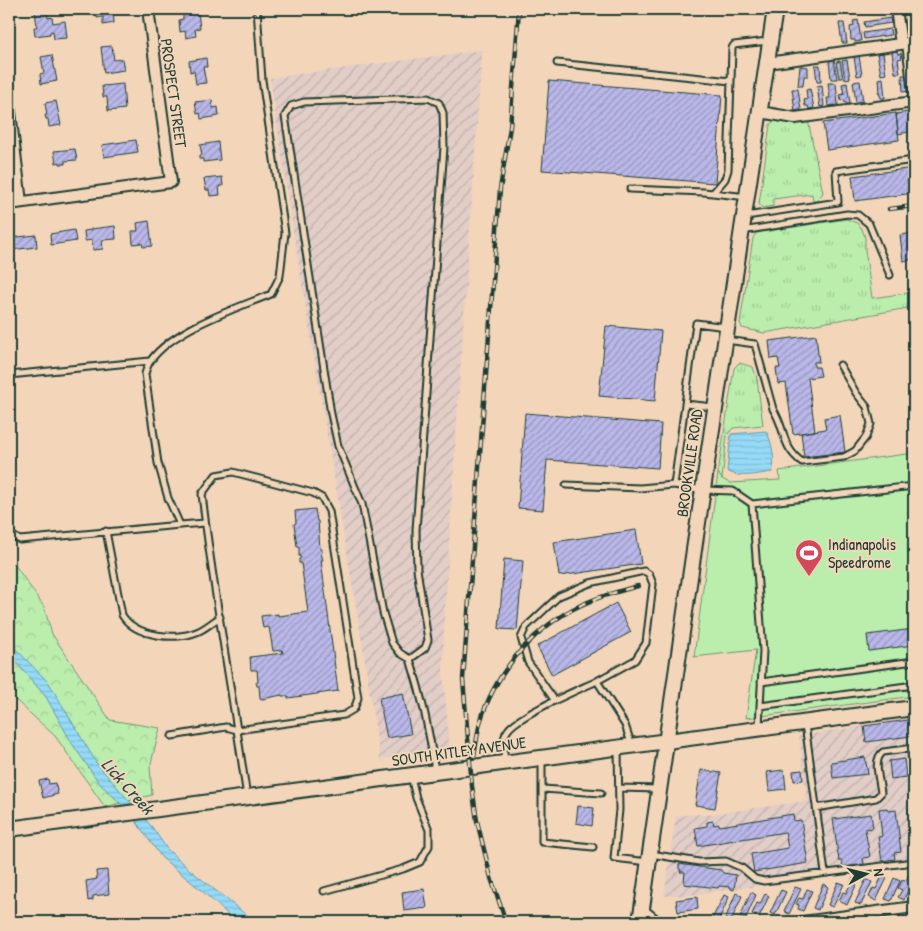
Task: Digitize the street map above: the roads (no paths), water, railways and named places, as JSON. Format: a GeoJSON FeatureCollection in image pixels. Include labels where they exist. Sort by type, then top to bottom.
{"type":"FeatureCollection","features":[{"type":"Feature","properties":{"kind":"street","name":"PROSPECT STREET"},"geometry":{"type":"LineString","coordinates":[[22,202],[171,182],[148,9]]}},
{"type":"Feature","properties":{"kind":"street","name":"BROOKVILLE ROAD"},"geometry":{"type":"LineString","coordinates":[[641,916],[775,9]]}},
{"type":"Feature","properties":{"kind":"street"},"geometry":{"type":"LineString","coordinates":[[896,9],[908,43],[914,93]]}},
{"type":"Feature","properties":{"kind":"street"},"geometry":{"type":"LineString","coordinates":[[768,63],[908,43]]}},
{"type":"Feature","properties":{"kind":"street"},"geometry":{"type":"LineString","coordinates":[[760,112],[795,118],[914,102]]}},
{"type":"Feature","properties":{"kind":"street"},"geometry":{"type":"LineString","coordinates":[[9,104],[22,202],[9,204]]}},
{"type":"Feature","properties":{"kind":"street","name":"SOUTH KITLEY AVENUE"},"geometry":{"type":"LineString","coordinates":[[9,829],[913,709]]}},
{"type":"Feature","properties":{"kind":"street"},"geometry":{"type":"LineString","coordinates":[[804,922],[914,908]]}},
{"type":"Feature","properties":{"kind":"street"},"geometry":{"type":"LineString","coordinates":[[641,916],[657,922]]}},
{"type":"Feature","properties":{"kind":"lane"},"geometry":{"type":"LineString","coordinates":[[180,525],[168,498],[158,464],[145,374],[150,361],[165,346],[194,327],[271,294],[280,276],[285,232],[262,80],[257,9]]}},
{"type":"Feature","properties":{"kind":"lane"},"geometry":{"type":"LineString","coordinates":[[713,193],[725,179],[728,170],[732,48],[734,45],[771,40]]}},
{"type":"Feature","properties":{"kind":"lane"},"geometry":{"type":"LineString","coordinates":[[557,63],[731,81]]}},
{"type":"Feature","properties":{"kind":"lane"},"geometry":{"type":"LineString","coordinates":[[410,659],[425,648],[428,640],[417,569],[416,530],[444,147],[443,113],[439,103],[428,98],[304,102],[291,106],[285,116],[331,414],[338,446],[362,504],[383,613],[392,643],[400,653],[410,659],[422,697],[435,772]]}},
{"type":"Feature","properties":{"kind":"lane"},"geometry":{"type":"LineString","coordinates":[[744,216],[838,202],[836,171],[914,160]]}},
{"type":"Feature","properties":{"kind":"lane"},"geometry":{"type":"LineString","coordinates":[[630,189],[713,193],[747,197]]}},
{"type":"Feature","properties":{"kind":"lane"},"geometry":{"type":"LineString","coordinates":[[742,231],[847,214],[858,215],[870,224],[890,275]]}},
{"type":"Feature","properties":{"kind":"lane"},"geometry":{"type":"LineString","coordinates":[[674,485],[696,323],[755,344],[773,410],[779,419],[787,446],[793,455],[802,462],[844,457],[855,451],[866,438],[871,424],[867,407],[856,393],[840,365]]}},
{"type":"Feature","properties":{"kind":"lane"},"geometry":{"type":"LineString","coordinates":[[9,375],[150,361]]}},
{"type":"Feature","properties":{"kind":"lane"},"geometry":{"type":"LineString","coordinates":[[685,404],[715,407]]}},
{"type":"Feature","properties":{"kind":"lane"},"geometry":{"type":"LineString","coordinates":[[172,736],[226,727],[237,730],[344,715],[354,709],[358,698],[356,681],[329,511],[322,498],[232,472],[216,475],[202,494],[212,574],[220,617],[237,730],[248,797]]}},
{"type":"Feature","properties":{"kind":"lane"},"geometry":{"type":"LineString","coordinates":[[566,485],[640,488],[674,485],[703,490],[733,491],[752,504],[914,486]]}},
{"type":"Feature","properties":{"kind":"lane"},"geometry":{"type":"LineString","coordinates":[[752,504],[763,651],[759,729]]}},
{"type":"Feature","properties":{"kind":"lane"},"geometry":{"type":"LineString","coordinates":[[9,534],[20,540],[205,523]]}},
{"type":"Feature","properties":{"kind":"lane"},"geometry":{"type":"LineString","coordinates":[[106,531],[122,615],[137,630],[160,636],[186,636],[201,630],[220,617]]}},
{"type":"Feature","properties":{"kind":"lane"},"geometry":{"type":"LineString","coordinates":[[505,763],[504,741],[507,730],[518,720],[597,681],[635,660],[646,643],[653,584],[649,574],[644,571],[590,584],[559,596],[526,627],[521,638],[528,662],[556,701]]}},
{"type":"Feature","properties":{"kind":"lane"},"geometry":{"type":"LineString","coordinates":[[761,682],[914,661]]}},
{"type":"Feature","properties":{"kind":"lane"},"geometry":{"type":"LineString","coordinates":[[597,681],[624,725],[625,747],[619,788],[619,810],[614,858],[650,858],[699,862],[726,861],[742,868],[755,879],[764,881],[914,862]]}},
{"type":"Feature","properties":{"kind":"lane"},"geometry":{"type":"LineString","coordinates":[[760,706],[914,686]]}},
{"type":"Feature","properties":{"kind":"lane"},"geometry":{"type":"LineString","coordinates":[[913,709],[914,769]]}},
{"type":"Feature","properties":{"kind":"lane"},"geometry":{"type":"LineString","coordinates":[[804,723],[826,873]]}},
{"type":"Feature","properties":{"kind":"lane"},"geometry":{"type":"LineString","coordinates":[[816,808],[876,798],[881,793],[877,760],[880,754],[913,748]]}},
{"type":"Feature","properties":{"kind":"lane"},"geometry":{"type":"LineString","coordinates":[[542,758],[542,842],[594,847]]}},
{"type":"Feature","properties":{"kind":"lane"},"geometry":{"type":"LineString","coordinates":[[324,890],[403,869],[420,862],[429,846],[429,830],[416,798],[411,776]]}},
{"type":"Feature","properties":{"kind":"lane"},"geometry":{"type":"LineString","coordinates":[[619,788],[660,789]]}},
{"type":"Feature","properties":{"kind":"lane"},"geometry":{"type":"LineString","coordinates":[[543,789],[601,793]]}},
{"type":"Feature","properties":{"kind":"water"},"geometry":{"type":"Polygon","coordinates":[[[766,431],[773,452],[774,463],[772,472],[755,475],[737,475],[727,471],[731,434],[766,431]]]}},
{"type":"Feature","properties":{"kind":"water","name":"Lick Creek"},"geometry":{"type":"Polygon","coordinates":[[[9,642],[49,683],[97,764],[152,827],[167,849],[255,922],[238,922],[234,920],[162,858],[137,823],[100,784],[73,745],[46,697],[9,654],[9,642]]]}},
{"type":"Feature","properties":{"kind":"railway"},"geometry":{"type":"LineString","coordinates":[[506,922],[491,878],[477,821],[472,786],[463,679],[500,189],[510,127],[519,9]]}},
{"type":"Feature","properties":{"kind":"railway"},"geometry":{"type":"LineString","coordinates":[[889,209],[914,206]]}},
{"type":"Feature","properties":{"kind":"railway"},"geometry":{"type":"LineString","coordinates":[[474,757],[479,727],[494,688],[515,657],[528,643],[542,630],[573,609],[597,598],[638,586]]}},
{"type":"Feature","properties":{"kind":"place","name":"Indianapolis Speedrome"},"geometry":{"type":"Point","coordinates":[809,577]}}]}
